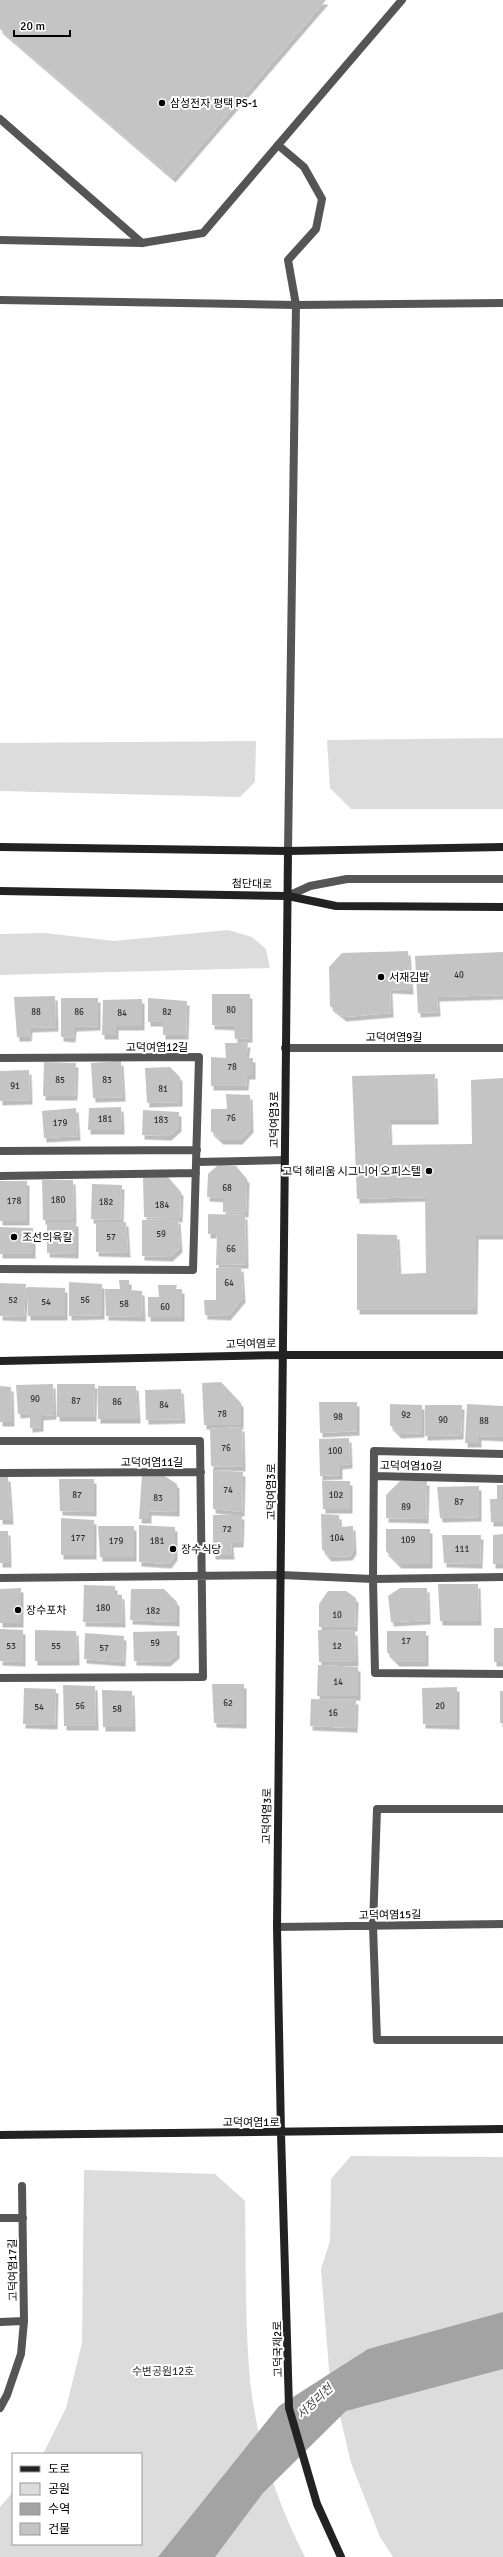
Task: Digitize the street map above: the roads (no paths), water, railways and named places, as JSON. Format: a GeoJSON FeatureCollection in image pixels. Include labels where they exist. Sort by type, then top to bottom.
{"type":"FeatureCollection","features":[{"type":"Feature","properties":{"kind":"street"},"geometry":{"type":"LineString","coordinates":[[0,240],[142,243],[203,233],[402,0]]}},
{"type":"Feature","properties":{"kind":"street"},"geometry":{"type":"LineString","coordinates":[[0,119],[142,243]]}},
{"type":"Feature","properties":{"kind":"street"},"geometry":{"type":"LineString","coordinates":[[278,145],[304,167],[322,199],[316,229],[288,260],[296,305],[288,851]]}},
{"type":"Feature","properties":{"kind":"street"},"geometry":{"type":"LineString","coordinates":[[0,300],[296,305],[503,303]]}},
{"type":"Feature","properties":{"kind":"street"},"geometry":{"type":"LineString","coordinates":[[0,847],[288,851],[503,847]]}},
{"type":"Feature","properties":{"kind":"street","name":"고덕여염3로"},"geometry":{"type":"LineString","coordinates":[[281,2132],[277,1927],[288,851]]}},
{"type":"Feature","properties":{"kind":"street"},"geometry":{"type":"LineString","coordinates":[[288,896],[310,886],[347,879],[503,879]]}},
{"type":"Feature","properties":{"kind":"street","name":"첨단대로"},"geometry":{"type":"LineString","coordinates":[[0,891],[288,896],[336,906],[503,907]]}},
{"type":"Feature","properties":{"kind":"street","name":"고덕여염9길"},"geometry":{"type":"LineString","coordinates":[[285,1048],[503,1048]]}},
{"type":"Feature","properties":{"kind":"street","name":"고덕여염12길"},"geometry":{"type":"LineString","coordinates":[[0,1058],[199,1058],[194,1270],[0,1269]]}},
{"type":"Feature","properties":{"kind":"street"},"geometry":{"type":"LineString","coordinates":[[0,1151],[197,1150]]}},
{"type":"Feature","properties":{"kind":"street"},"geometry":{"type":"LineString","coordinates":[[196,1162],[285,1160]]}},
{"type":"Feature","properties":{"kind":"street"},"geometry":{"type":"LineString","coordinates":[[0,1176],[196,1173]]}},
{"type":"Feature","properties":{"kind":"street","name":"고덕여염로"},"geometry":{"type":"LineString","coordinates":[[0,1361],[282,1355],[503,1355]]}},
{"type":"Feature","properties":{"kind":"street"},"geometry":{"type":"LineString","coordinates":[[0,1441],[200,1441],[203,1677],[0,1678]]}},
{"type":"Feature","properties":{"kind":"street"},"geometry":{"type":"LineString","coordinates":[[374,1476],[374,1451],[503,1454]]}},
{"type":"Feature","properties":{"kind":"street","name":"고덕여염11길"},"geometry":{"type":"LineString","coordinates":[[0,1473],[201,1472]]}},
{"type":"Feature","properties":{"kind":"street","name":"고덕여염10길"},"geometry":{"type":"LineString","coordinates":[[503,1479],[374,1476],[373,1579],[375,1673],[503,1674]]}},
{"type":"Feature","properties":{"kind":"street"},"geometry":{"type":"LineString","coordinates":[[0,1578],[281,1575],[373,1579],[503,1577]]}},
{"type":"Feature","properties":{"kind":"street"},"geometry":{"type":"LineString","coordinates":[[503,1809],[377,1809],[373,1926],[377,2040],[503,2040]]}},
{"type":"Feature","properties":{"kind":"street","name":"고덕여염15길"},"geometry":{"type":"LineString","coordinates":[[277,1927],[503,1924]]}},
{"type":"Feature","properties":{"kind":"street","name":"고덕여염1로"},"geometry":{"type":"LineString","coordinates":[[0,2135],[503,2129]]}},
{"type":"Feature","properties":{"kind":"street","name":"고덕국제2로"},"geometry":{"type":"LineString","coordinates":[[281,2132],[288,2312],[289,2408],[317,2504],[341,2557]]}},
{"type":"Feature","properties":{"kind":"street","name":"고덕여염17길"},"geometry":{"type":"LineString","coordinates":[[0,2408],[7,2395],[22,2354],[24,2321],[22,2186]]}},
{"type":"Feature","properties":{"kind":"street"},"geometry":{"type":"LineString","coordinates":[[0,2218],[23,2218]]}},
{"type":"Feature","properties":{"kind":"street"},"geometry":{"type":"LineString","coordinates":[[0,2322],[24,2321]]}},
{"type":"Feature","properties":{"kind":"water","name":"서정리천"},"geometry":{"type":"Polygon","coordinates":[[[503,2312],[503,2369],[346,2411],[263,2493],[215,2557],[158,2557],[279,2406],[368,2349],[503,2312]]]}},
{"type":"Feature","properties":{"kind":"place","name":"삼성전자 평택 PS-1"},"geometry":{"type":"Point","coordinates":[162,103]}},
{"type":"Feature","properties":{"kind":"place","name":"서재김밥"},"geometry":{"type":"Point","coordinates":[381,977]}},
{"type":"Feature","properties":{"kind":"place","name":"고덕 헤리움 시그니어 오피스텔"},"geometry":{"type":"Point","coordinates":[429,1171]}},
{"type":"Feature","properties":{"kind":"place","name":"조선의육칼"},"geometry":{"type":"Point","coordinates":[14,1237]}},
{"type":"Feature","properties":{"kind":"place","name":"장수식당"},"geometry":{"type":"Point","coordinates":[173,1549]}},
{"type":"Feature","properties":{"kind":"place","name":"장수포차"},"geometry":{"type":"Point","coordinates":[18,1610]}},
{"type":"Feature","properties":{"kind":"park label","name":"수변공원12호"},"geometry":{"type":"Point","coordinates":[163,2371]}}]}
